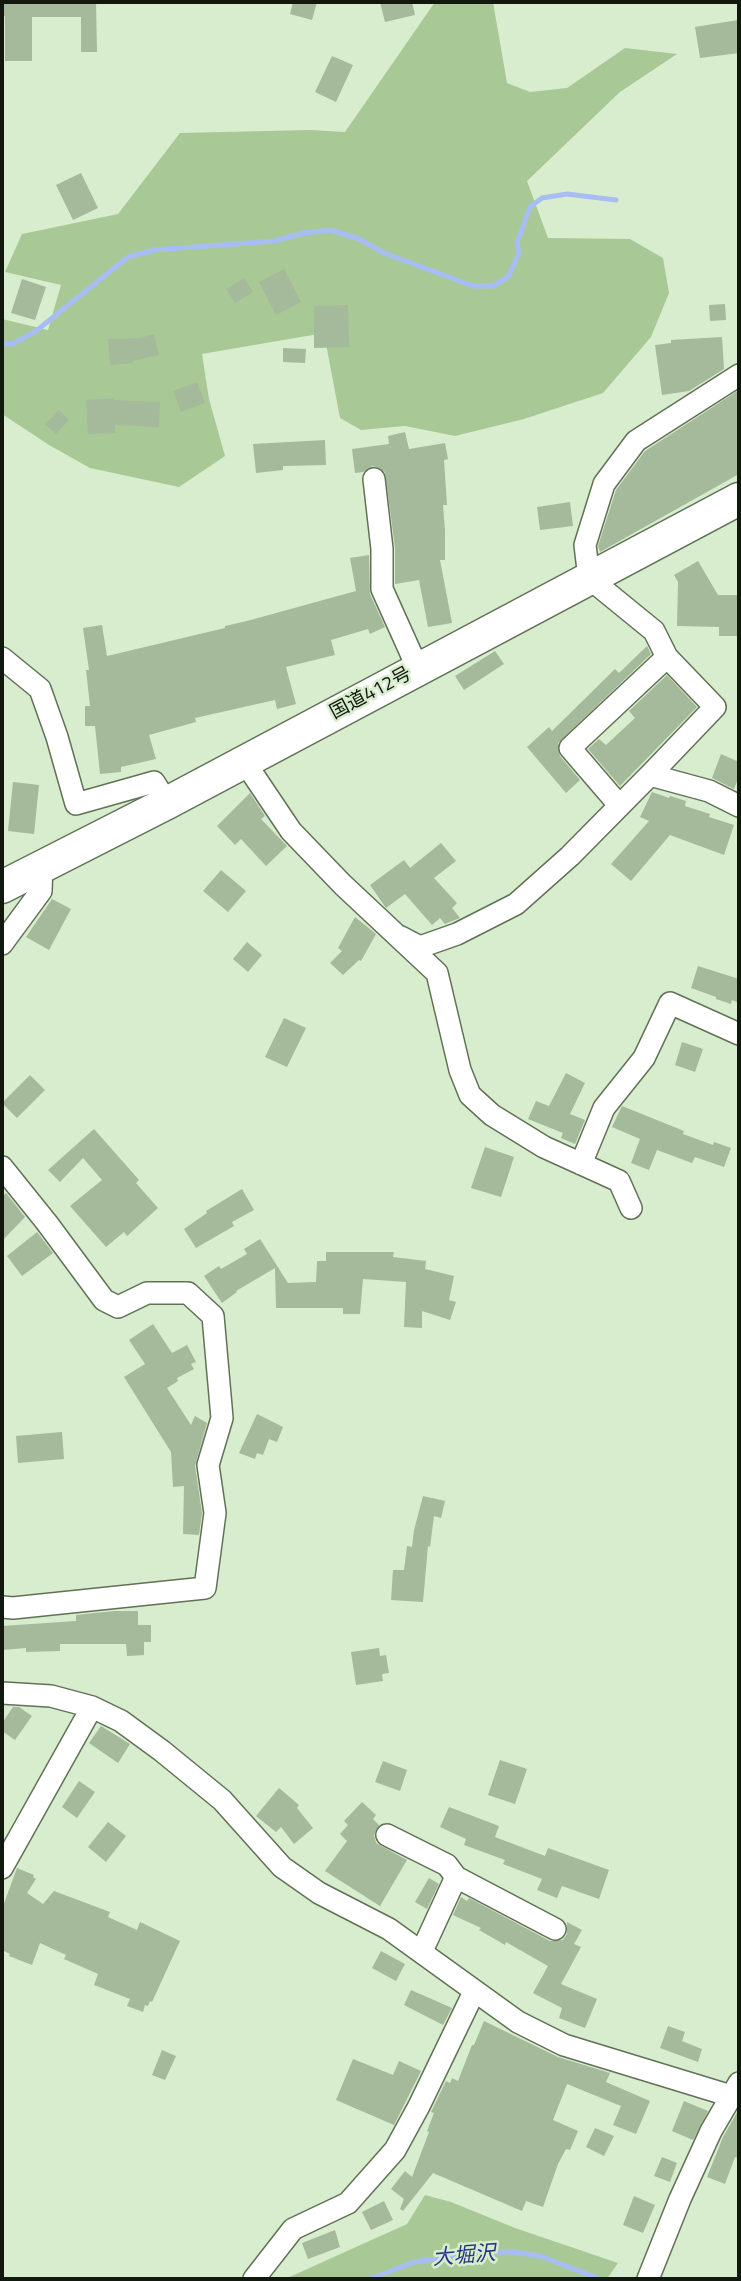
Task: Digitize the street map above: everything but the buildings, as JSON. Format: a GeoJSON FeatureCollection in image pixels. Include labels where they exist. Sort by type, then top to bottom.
{"type":"FeatureCollection","features":[{"type":"Feature","properties":{"kind":"highway","name":"国道412号"},"geometry":{"type":"LineString","coordinates":[[2,887],[167,803],[739,499]]}},
{"type":"Feature","properties":{"kind":"street"},"geometry":{"type":"LineString","coordinates":[[397,935],[420,947],[457,934],[516,904],[570,856],[715,707],[667,657],[654,631],[589,578],[585,545],[604,484],[636,441],[739,375]]}},
{"type":"Feature","properties":{"kind":"street"},"geometry":{"type":"LineString","coordinates":[[373,479],[382,549],[382,589],[418,669]]}},
{"type":"Feature","properties":{"kind":"street"},"geometry":{"type":"LineString","coordinates":[[620,805],[570,748],[667,657]]}},
{"type":"Feature","properties":{"kind":"street"},"geometry":{"type":"LineString","coordinates":[[2,658],[40,689],[76,804],[154,782],[167,803]]}},
{"type":"Feature","properties":{"kind":"street"},"geometry":{"type":"LineString","coordinates":[[244,761],[291,831],[343,885],[436,973],[460,1070],[470,1094],[492,1115],[544,1147],[619,1181],[631,1208]]}},
{"type":"Feature","properties":{"kind":"street"},"geometry":{"type":"LineString","coordinates":[[650,775],[709,791],[739,806]]}},
{"type":"Feature","properties":{"kind":"street"},"geometry":{"type":"LineString","coordinates":[[2,944],[41,891],[42,866]]}},
{"type":"Feature","properties":{"kind":"street"},"geometry":{"type":"LineString","coordinates":[[581,1164],[604,1108],[644,1058],[670,1003],[739,1034]]}},
{"type":"Feature","properties":{"kind":"street"},"geometry":{"type":"LineString","coordinates":[[2,1167],[104,1300],[118,1307],[148,1293],[188,1293],[213,1316],[222,1418],[208,1465],[215,1513],[205,1588],[2,1607]]}},
{"type":"Feature","properties":{"kind":"street"},"geometry":{"type":"LineString","coordinates":[[2,1693],[51,1696],[92,1707],[121,1721],[222,1800],[282,1867],[319,1893],[390,1929],[518,2022],[564,2045],[735,2090],[711,2131],[648,2279]]}},
{"type":"Feature","properties":{"kind":"street"},"geometry":{"type":"LineString","coordinates":[[2,1868],[92,1707]]}},
{"type":"Feature","properties":{"kind":"street"},"geometry":{"type":"LineString","coordinates":[[387,1835],[447,1865],[456,1877],[555,1929]]}},
{"type":"Feature","properties":{"kind":"street"},"geometry":{"type":"LineString","coordinates":[[422,1951],[456,1877]]}},
{"type":"Feature","properties":{"kind":"street"},"geometry":{"type":"LineString","coordinates":[[254,2279],[293,2229],[348,2203],[395,2150],[474,1992]]}},
{"type":"Feature","properties":{"kind":"green space"},"geometry":{"type":"Polygon","coordinates":[[[435,2],[493,2],[507,83],[530,92],[567,88],[625,48],[677,54],[620,92],[527,181],[548,238],[630,239],[663,258],[669,293],[651,337],[603,393],[524,419],[455,436],[405,426],[361,430],[340,418],[324,333],[202,354],[209,399],[225,456],[179,487],[90,468],[2,414],[2,319],[48,330],[61,285],[5,272],[22,234],[118,214],[180,133],[310,130],[345,132],[435,2]]]}},
{"type":"Feature","properties":{"kind":"green space"},"geometry":{"type":"Polygon","coordinates":[[[425,2195],[618,2263],[607,2279],[285,2279],[407,2224],[425,2195]]]}},
{"type":"Feature","properties":{"kind":"waterway"},"geometry":{"type":"LineString","coordinates":[[2,343],[12,344],[36,331],[128,257],[154,250],[274,241],[304,233],[331,230],[473,286],[493,286],[508,277],[519,253],[517,243],[530,207],[542,198],[567,194],[616,200]]}},
{"type":"Feature","properties":{"kind":"waterway","name":"大堀沢"},"geometry":{"type":"LineString","coordinates":[[370,2279],[414,2262],[483,2252],[513,2252],[540,2256],[600,2279]]}}]}
